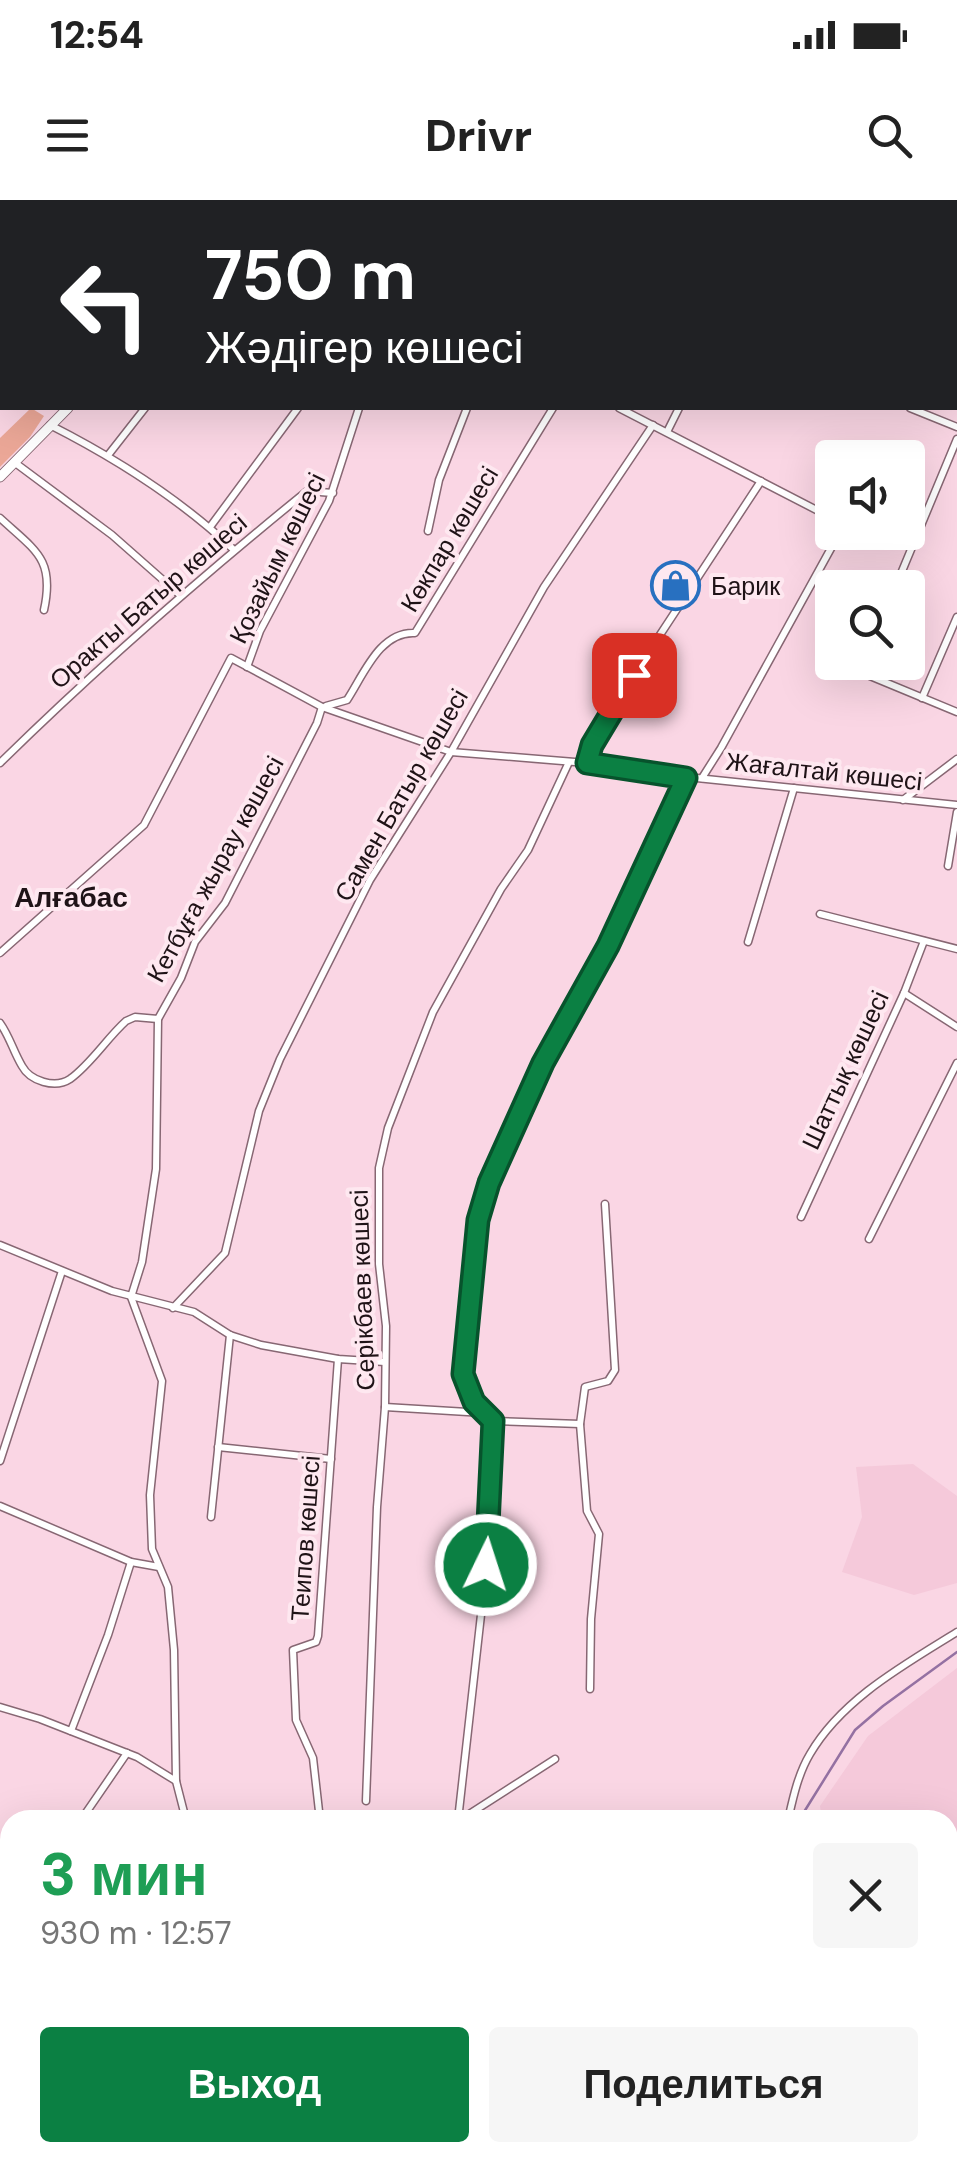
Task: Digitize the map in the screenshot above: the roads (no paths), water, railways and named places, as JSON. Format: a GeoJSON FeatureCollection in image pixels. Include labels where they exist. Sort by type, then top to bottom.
{"type":"FeatureCollection","features":[{"type":"Feature","properties":{"kind":"main road"},"geometry":{"type":"LineString","coordinates":[[0,478],[66,410]]}},
{"type":"Feature","properties":{"kind":"street"},"geometry":{"type":"LineString","coordinates":[[109,455],[143,410]]}},
{"type":"Feature","properties":{"kind":"street","name":"Оракты Батыр көшесі"},"geometry":{"type":"LineString","coordinates":[[210,528],[297,410]]}},
{"type":"Feature","properties":{"kind":"street","name":"Қозайым көшесі"},"geometry":{"type":"LineString","coordinates":[[0,953],[144,825],[231,658],[247,668],[260,631],[333,492],[358,410]]}},
{"type":"Feature","properties":{"kind":"street"},"geometry":{"type":"LineString","coordinates":[[428,531],[438,480],[465,410]]}},
{"type":"Feature","properties":{"kind":"street","name":"Көкпар көшесі"},"geometry":{"type":"LineString","coordinates":[[322,707],[347,700],[386,640],[402,632],[415,634],[552,410]]}},
{"type":"Feature","properties":{"kind":"street"},"geometry":{"type":"LineString","coordinates":[[624,410],[815,509]]}},
{"type":"Feature","properties":{"kind":"street"},"geometry":{"type":"LineString","coordinates":[[667,432],[678,410]]}},
{"type":"Feature","properties":{"kind":"street"},"geometry":{"type":"LineString","coordinates":[[915,410],[957,427]]}},
{"type":"Feature","properties":{"kind":"street","name":"Самен Батыр көшесі"},"geometry":{"type":"LineString","coordinates":[[174,1308],[225,1252],[260,1111],[280,1059],[370,880],[451,752],[544,587],[653,425]]}},
{"type":"Feature","properties":{"kind":"street"},"geometry":{"type":"LineString","coordinates":[[50,426],[109,455],[234,550]]}},
{"type":"Feature","properties":{"kind":"street"},"geometry":{"type":"LineString","coordinates":[[902,570],[957,439]]}},
{"type":"Feature","properties":{"kind":"street"},"geometry":{"type":"LineString","coordinates":[[14,462],[112,535],[180,596]]}},
{"type":"Feature","properties":{"kind":"street"},"geometry":{"type":"LineString","coordinates":[[587,763],[612,708],[761,480]]}},
{"type":"Feature","properties":{"kind":"street","name":"Оракты Батыр көшесі"},"geometry":{"type":"LineString","coordinates":[[0,763],[180,596],[307,490],[333,492]]}},
{"type":"Feature","properties":{"kind":"street"},"geometry":{"type":"LineString","coordinates":[[0,518],[46,568],[44,610]]}},
{"type":"Feature","properties":{"kind":"street"},"geometry":{"type":"LineString","coordinates":[[702,778],[830,550]]}},
{"type":"Feature","properties":{"kind":"street"},"geometry":{"type":"LineString","coordinates":[[922,698],[957,617]]}},
{"type":"Feature","properties":{"kind":"street"},"geometry":{"type":"LineString","coordinates":[[247,668],[322,707],[451,752],[569,762]]}},
{"type":"Feature","properties":{"kind":"street"},"geometry":{"type":"LineString","coordinates":[[879,680],[957,712]]}},
{"type":"Feature","properties":{"kind":"street","name":"Кетбұға жырау көшесі"},"geometry":{"type":"LineString","coordinates":[[131,1296],[142,1262],[156,1169],[158,1020],[195,942],[224,903],[322,707]]}},
{"type":"Feature","properties":{"kind":"street"},"geometry":{"type":"LineString","coordinates":[[902,800],[957,759]]}},
{"type":"Feature","properties":{"kind":"street","name":"Жағалтай көшесі"},"geometry":{"type":"LineString","coordinates":[[569,762],[957,809]]}},
{"type":"Feature","properties":{"kind":"street","name":"Серікбаев көшесі"},"geometry":{"type":"LineString","coordinates":[[366,1800],[386,1362],[379,1264],[379,1168],[388,1128],[433,1012],[500,889],[528,850],[569,762]]}},
{"type":"Feature","properties":{"kind":"street"},"geometry":{"type":"LineString","coordinates":[[580,1424],[493,1421],[474,1402],[463,1374],[478,1220],[489,1183],[543,1063],[608,946],[686,778]]}},
{"type":"Feature","properties":{"kind":"street"},"geometry":{"type":"LineString","coordinates":[[748,942],[794,788]]}},
{"type":"Feature","properties":{"kind":"street"},"geometry":{"type":"LineString","coordinates":[[948,866],[957,809]]}},
{"type":"Feature","properties":{"kind":"street"},"geometry":{"type":"LineString","coordinates":[[820,914],[957,949]]}},
{"type":"Feature","properties":{"kind":"street","name":"Шаттық көшесі"},"geometry":{"type":"LineString","coordinates":[[801,1216],[904,993],[924,940]]}},
{"type":"Feature","properties":{"kind":"street"},"geometry":{"type":"LineString","coordinates":[[904,993],[957,1027]]}},
{"type":"Feature","properties":{"kind":"street"},"geometry":{"type":"LineString","coordinates":[[0,1023],[22,1066],[32,1078],[46,1083],[70,1079],[126,1021],[135,1017],[158,1020]]}},
{"type":"Feature","properties":{"kind":"street"},"geometry":{"type":"LineString","coordinates":[[869,1239],[957,1063]]}},
{"type":"Feature","properties":{"kind":"street"},"geometry":{"type":"LineString","coordinates":[[590,1688],[591,1619],[600,1534],[588,1511],[580,1424],[585,1387],[608,1381],[615,1370],[605,1204]]}},
{"type":"Feature","properties":{"kind":"street"},"geometry":{"type":"LineString","coordinates":[[0,1245],[131,1296],[194,1312],[230,1335],[261,1345],[338,1359],[386,1362]]}},
{"type":"Feature","properties":{"kind":"street"},"geometry":{"type":"LineString","coordinates":[[0,1461],[62,1271]]}},
{"type":"Feature","properties":{"kind":"street"},"geometry":{"type":"LineString","coordinates":[[131,1296],[162,1381],[150,1496],[152,1549],[168,1587],[174,1650],[176,1781],[183,1810]]}},
{"type":"Feature","properties":{"kind":"street"},"geometry":{"type":"LineString","coordinates":[[211,1517],[230,1335]]}},
{"type":"Feature","properties":{"kind":"street","name":"Теипов көшесі"},"geometry":{"type":"LineString","coordinates":[[319,1810],[313,1758],[296,1720],[293,1650],[316,1642],[318,1636],[338,1359]]}},
{"type":"Feature","properties":{"kind":"street"},"geometry":{"type":"LineString","coordinates":[[385,1408],[485,1414]]}},
{"type":"Feature","properties":{"kind":"street"},"geometry":{"type":"LineString","coordinates":[[460,1810],[483,1597],[493,1421]]}},
{"type":"Feature","properties":{"kind":"street"},"geometry":{"type":"LineString","coordinates":[[218,1447],[331,1459]]}},
{"type":"Feature","properties":{"kind":"street"},"geometry":{"type":"LineString","coordinates":[[0,1506],[131,1562],[160,1567]]}},
{"type":"Feature","properties":{"kind":"street"},"geometry":{"type":"LineString","coordinates":[[71,1731],[131,1562]]}},
{"type":"Feature","properties":{"kind":"street"},"geometry":{"type":"LineString","coordinates":[[791,1810],[808,1757],[828,1730],[865,1694],[957,1632]]}},
{"type":"Feature","properties":{"kind":"street"},"geometry":{"type":"LineString","coordinates":[[0,1707],[127,1753],[176,1781]]}},
{"type":"Feature","properties":{"kind":"street"},"geometry":{"type":"LineString","coordinates":[[88,1810],[127,1753]]}},
{"type":"Feature","properties":{"kind":"street"},"geometry":{"type":"LineString","coordinates":[[475,1810],[555,1759]]}},
{"type":"Feature","properties":{"kind":"waterway"},"geometry":{"type":"LineString","coordinates":[[805,1810],[855,1730],[957,1652]]}},
{"type":"Feature","properties":{"kind":"place","name":"Барик"},"geometry":{"type":"Point","coordinates":[676,586]}},
{"type":"Feature","properties":{"kind":"district","name":"Алғабас"},"geometry":{"type":"Point","coordinates":[71,897]}}]}
